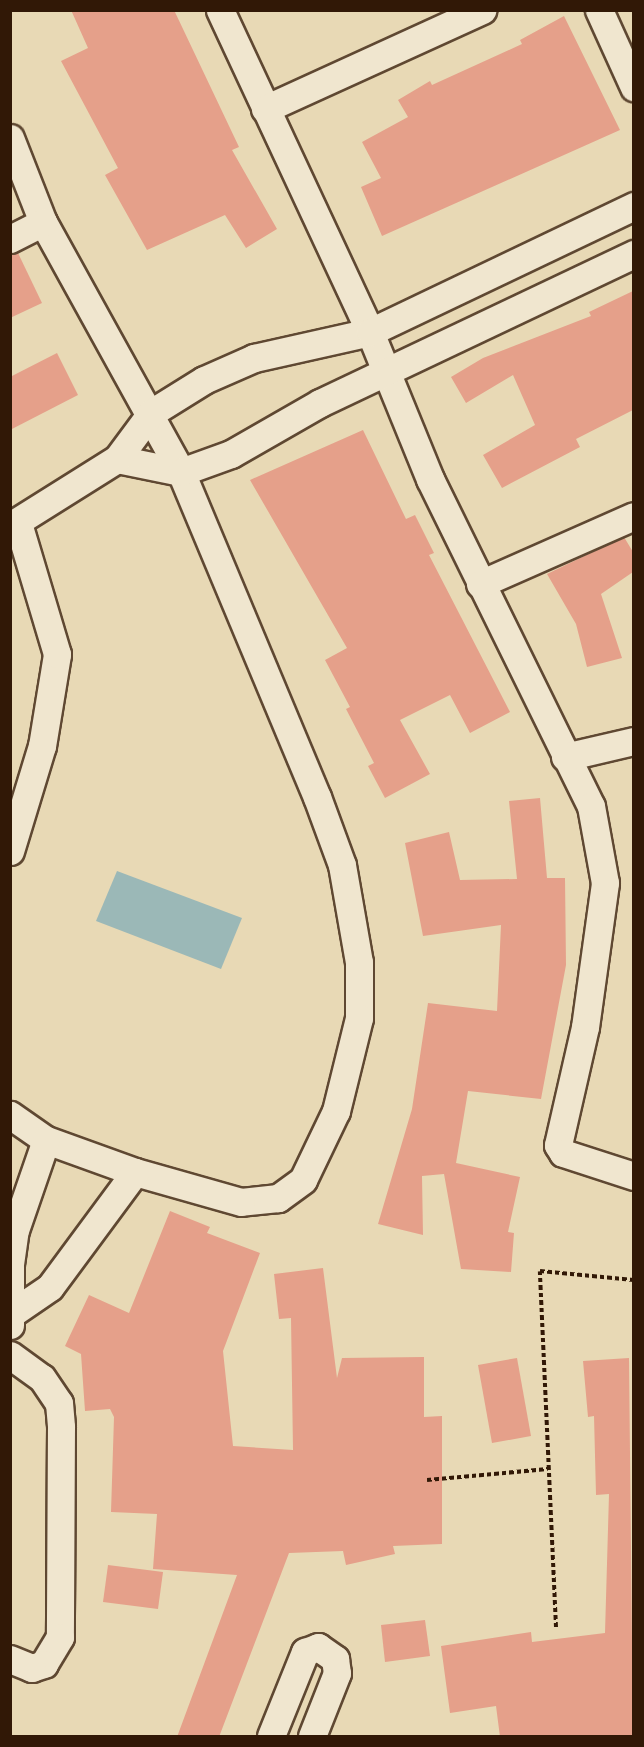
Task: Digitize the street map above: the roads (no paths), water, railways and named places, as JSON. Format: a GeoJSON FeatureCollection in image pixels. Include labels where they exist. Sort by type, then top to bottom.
{"type":"FeatureCollection","features":[{"type":"Feature","properties":{"kind":"street"},"geometry":{"type":"LineString","coordinates":[[220,10],[370,332],[480,584],[591,806],[605,883],[585,1027],[558,1145],[562,1153],[633,1176]]}},
{"type":"Feature","properties":{"kind":"street"},"geometry":{"type":"LineString","coordinates":[[265,109],[482,10]]}},
{"type":"Feature","properties":{"kind":"street"},"geometry":{"type":"LineString","coordinates":[[599,10],[633,87]]}},
{"type":"Feature","properties":{"kind":"street"},"geometry":{"type":"LineString","coordinates":[[10,138],[17,174],[182,472],[342,866],[360,962],[359,1017],[336,1111],[294,1189],[252,1203],[135,1172],[46,1140],[10,1115]]}},
{"type":"Feature","properties":{"kind":"street"},"geometry":{"type":"LineString","coordinates":[[10,851],[42,746],[57,654],[14,524],[117,459],[151,413],[204,380],[254,358],[370,332],[633,206]]}},
{"type":"Feature","properties":{"kind":"street"},"geometry":{"type":"LineString","coordinates":[[10,239],[43,222]]}},
{"type":"Feature","properties":{"kind":"street"},"geometry":{"type":"LineString","coordinates":[[117,459],[182,472],[231,454],[387,373],[633,254]]}},
{"type":"Feature","properties":{"kind":"street"},"geometry":{"type":"LineString","coordinates":[[480,584],[633,516]]}},
{"type":"Feature","properties":{"kind":"street"},"geometry":{"type":"LineString","coordinates":[[566,757],[633,741]]}},
{"type":"Feature","properties":{"kind":"street"},"geometry":{"type":"LineString","coordinates":[[13,1318],[10,1265],[15,1230],[46,1140]]}},
{"type":"Feature","properties":{"kind":"street"},"geometry":{"type":"LineString","coordinates":[[13,1318],[50,1287],[135,1172]]}},
{"type":"Feature","properties":{"kind":"street"},"geometry":{"type":"LineString","coordinates":[[10,1356],[42,1378],[59,1403],[61,1438],[60,1637],[44,1664],[33,1668],[10,1659]]}},
{"type":"Feature","properties":{"kind":"street"},"geometry":{"type":"LineString","coordinates":[[271,1737],[305,1652],[318,1647],[334,1659],[337,1673],[312,1737]]}},
{"type":"Feature","properties":{"kind":"water"},"geometry":{"type":"Polygon","coordinates":[[[117,871],[242,918],[221,969],[96,921],[117,871]]]}}]}
